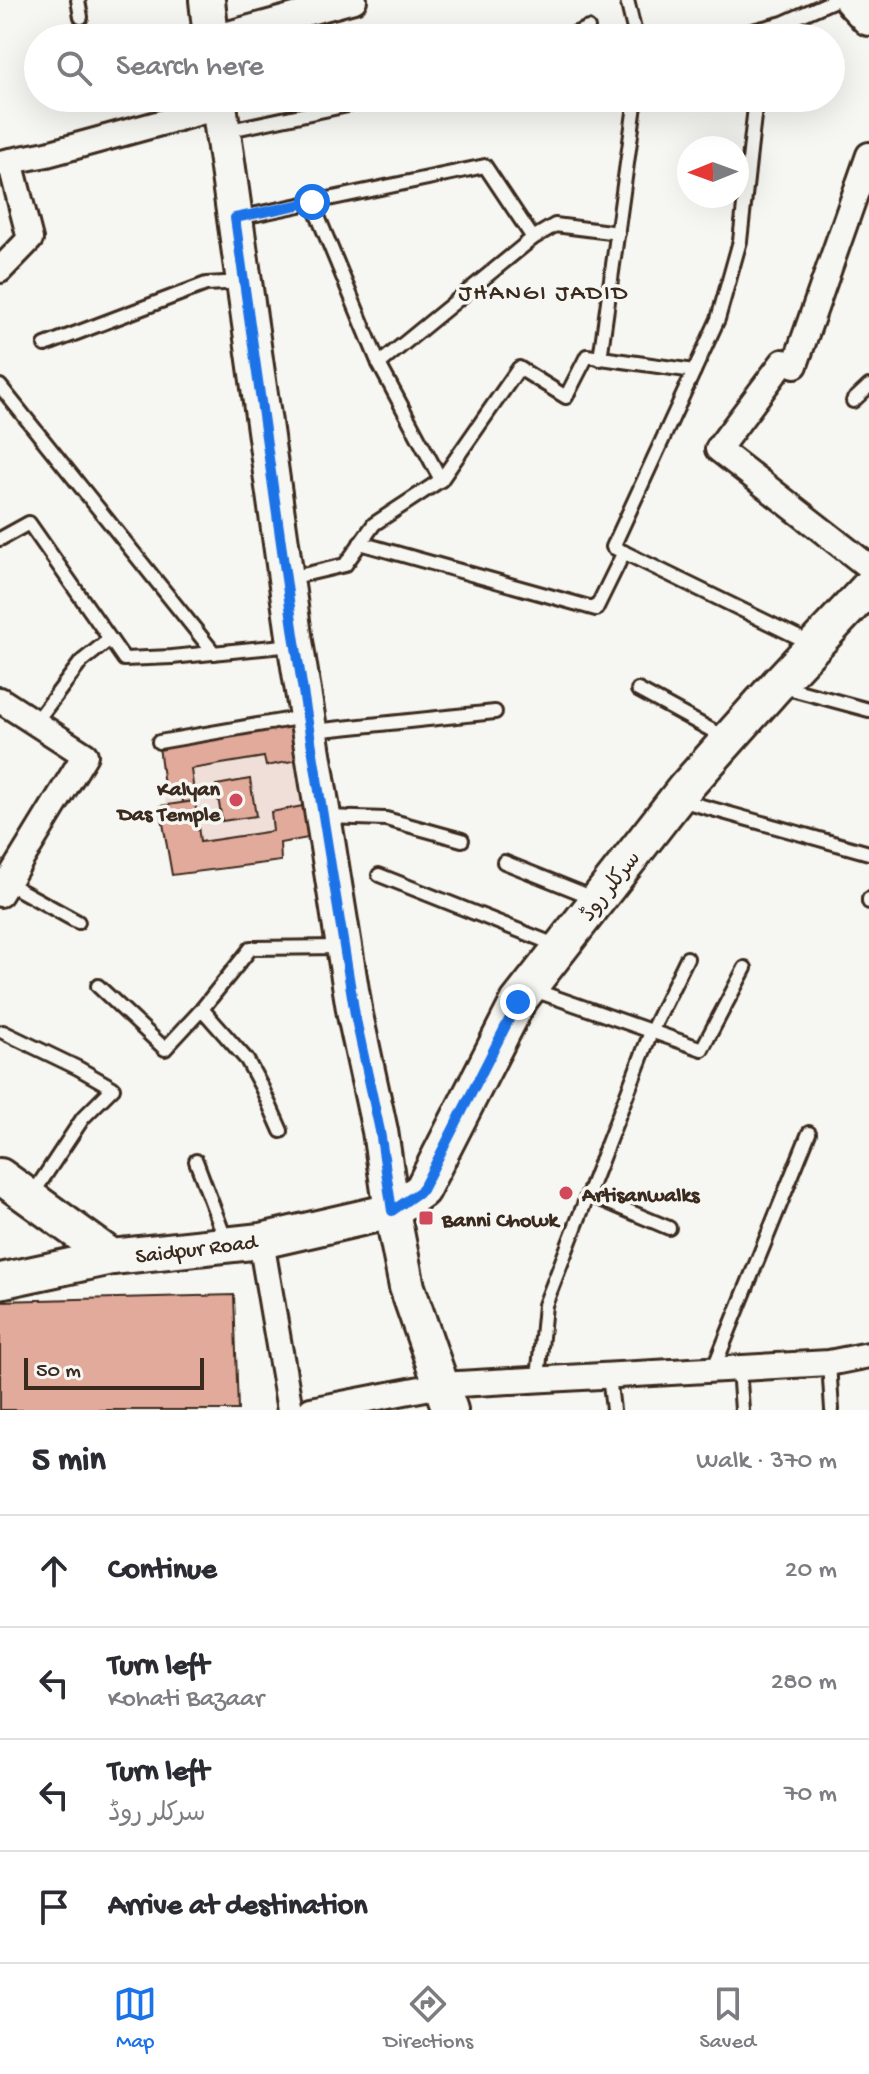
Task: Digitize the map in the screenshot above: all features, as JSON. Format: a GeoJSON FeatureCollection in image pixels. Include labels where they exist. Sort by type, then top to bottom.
{"type":"FeatureCollection","features":[{"type":"Feature","properties":{"kind":"street"},"geometry":{"type":"LineString","coordinates":[[207,0],[210,24]]}},
{"type":"Feature","properties":{"kind":"street"},"geometry":{"type":"LineString","coordinates":[[264,24],[354,0]]}},
{"type":"Feature","properties":{"kind":"street"},"geometry":{"type":"LineString","coordinates":[[852,0],[869,18]]}},
{"type":"Feature","properties":{"kind":"street"},"geometry":{"type":"LineString","coordinates":[[0,270],[30,239],[5,162],[220,112],[286,579],[355,1015],[380,1131],[407,1287],[445,1398]]}},
{"type":"Feature","properties":{"kind":"street"},"geometry":{"type":"LineString","coordinates":[[869,155],[789,363],[718,449],[869,567]]}},
{"type":"Feature","properties":{"kind":"street","name":"سرکلر روڈ"},"geometry":{"type":"LineString","coordinates":[[392,1211],[422,1190],[528,988],[677,799],[777,685],[869,587]]}},
{"type":"Feature","properties":{"kind":"street"},"geometry":{"type":"LineString","coordinates":[[0,700],[85,755],[4,888]]}},
{"type":"Feature","properties":{"kind":"street"},"geometry":{"type":"LineString","coordinates":[[0,1176],[112,1257]]}},
{"type":"Feature","properties":{"kind":"street","name":"Saidpur Road"},"geometry":{"type":"LineString","coordinates":[[0,1281],[112,1257],[244,1242],[392,1211]]}},
{"type":"Feature","properties":{"kind":"street"},"geometry":{"type":"LineString","coordinates":[[244,1242],[290,1410]]}},
{"type":"Feature","properties":{"kind":"street"},"geometry":{"type":"LineString","coordinates":[[311,1410],[445,1398],[538,1379],[829,1363],[869,1355]]}},
{"type":"Feature","properties":{"kind":"lane"},"geometry":{"type":"LineString","coordinates":[[78,0],[81,17]]}},
{"type":"Feature","properties":{"kind":"lane"},"geometry":{"type":"LineString","coordinates":[[627,0],[633,24]]}},
{"type":"Feature","properties":{"kind":"lane"},"geometry":{"type":"LineString","coordinates":[[781,24],[835,0]]}},
{"type":"Feature","properties":{"kind":"lane"},"geometry":{"type":"LineString","coordinates":[[600,359],[634,112]]}},
{"type":"Feature","properties":{"kind":"lane"},"geometry":{"type":"LineString","coordinates":[[754,112],[740,241],[718,319],[613,547],[814,645]]}},
{"type":"Feature","properties":{"kind":"lane"},"geometry":{"type":"LineString","coordinates":[[235,218],[485,166],[533,238]]}},
{"type":"Feature","properties":{"kind":"lane"},"geometry":{"type":"LineString","coordinates":[[312,202],[379,364],[441,480]]}},
{"type":"Feature","properties":{"kind":"lane"},"geometry":{"type":"LineString","coordinates":[[379,364],[533,238],[555,225],[618,233]]}},
{"type":"Feature","properties":{"kind":"lane"},"geometry":{"type":"LineString","coordinates":[[45,345],[206,284],[244,282]]}},
{"type":"Feature","properties":{"kind":"lane"},"geometry":{"type":"LineString","coordinates":[[286,579],[345,565],[374,524],[441,480],[519,368],[566,397],[587,356],[694,371]]}},
{"type":"Feature","properties":{"kind":"lane"},"geometry":{"type":"LineString","coordinates":[[0,386],[214,653]]}},
{"type":"Feature","properties":{"kind":"lane"},"geometry":{"type":"LineString","coordinates":[[853,401],[869,386]]}},
{"type":"Feature","properties":{"kind":"lane"},"geometry":{"type":"LineString","coordinates":[[0,539],[29,523],[124,659],[296,645]]}},
{"type":"Feature","properties":{"kind":"lane"},"geometry":{"type":"LineString","coordinates":[[360,543],[596,609],[624,552]]}},
{"type":"Feature","properties":{"kind":"lane"},"geometry":{"type":"LineString","coordinates":[[35,723],[81,662],[110,639]]}},
{"type":"Feature","properties":{"kind":"lane"},"geometry":{"type":"LineString","coordinates":[[777,685],[869,710]]}},
{"type":"Feature","properties":{"kind":"lane"},"geometry":{"type":"LineString","coordinates":[[638,690],[729,740]]}},
{"type":"Feature","properties":{"kind":"lane"},"geometry":{"type":"LineString","coordinates":[[159,742],[308,724],[495,712]]}},
{"type":"Feature","properties":{"kind":"lane"},"geometry":{"type":"LineString","coordinates":[[677,799],[869,853]]}},
{"type":"Feature","properties":{"kind":"lane"},"geometry":{"type":"LineString","coordinates":[[323,817],[386,819],[462,840]]}},
{"type":"Feature","properties":{"kind":"lane"},"geometry":{"type":"LineString","coordinates":[[504,862],[598,900]]}},
{"type":"Feature","properties":{"kind":"lane"},"geometry":{"type":"LineString","coordinates":[[379,875],[561,947]]}},
{"type":"Feature","properties":{"kind":"lane"},"geometry":{"type":"LineString","coordinates":[[4,888],[78,922]]}},
{"type":"Feature","properties":{"kind":"lane"},"geometry":{"type":"LineString","coordinates":[[98,986],[165,1049],[251,948],[344,947]]}},
{"type":"Feature","properties":{"kind":"lane"},"geometry":{"type":"LineString","coordinates":[[538,1379],[545,1305],[651,1032],[687,958]]}},
{"type":"Feature","properties":{"kind":"lane"},"geometry":{"type":"LineString","coordinates":[[528,988],[702,1049],[745,968]]}},
{"type":"Feature","properties":{"kind":"lane"},"geometry":{"type":"LineString","coordinates":[[202,1009],[247,1060],[281,1131]]}},
{"type":"Feature","properties":{"kind":"lane"},"geometry":{"type":"LineString","coordinates":[[3,1032],[113,1088],[83,1118],[30,1197]]}},
{"type":"Feature","properties":{"kind":"lane"},"geometry":{"type":"LineString","coordinates":[[713,1370],[809,1133]]}},
{"type":"Feature","properties":{"kind":"lane"},"geometry":{"type":"LineString","coordinates":[[196,1161],[244,1242]]}},
{"type":"Feature","properties":{"kind":"lane"},"geometry":{"type":"LineString","coordinates":[[588,1194],[669,1228]]}},
{"type":"Feature","properties":{"kind":"lane"},"geometry":{"type":"LineString","coordinates":[[829,1363],[832,1410]]}},
{"type":"Feature","properties":{"kind":"lane"},"geometry":{"type":"LineString","coordinates":[[739,1368],[742,1410]]}},
{"type":"Feature","properties":{"kind":"lane"},"geometry":{"type":"LineString","coordinates":[[609,1376],[613,1410]]}},
{"type":"Feature","properties":{"kind":"shaded area"},"geometry":{"type":"Polygon","coordinates":[[[307,716],[326,836],[280,843],[281,861],[172,875],[160,806],[166,805],[159,742],[307,716]]]}},
{"type":"Feature","properties":{"kind":"building"},"geometry":{"type":"Polygon","coordinates":[[[292,724],[298,760],[266,766],[264,757],[191,769],[195,801],[183,803],[182,793],[165,794],[159,746],[292,724]]]}},
{"type":"Feature","properties":{"kind":"building","name":"Kalyan Das Temple"},"geometry":{"type":"Polygon","coordinates":[[[250,779],[256,816],[222,821],[216,785],[250,779]]]}},
{"type":"Feature","properties":{"kind":"building"},"geometry":{"type":"Polygon","coordinates":[[[195,801],[200,842],[273,831],[271,812],[303,806],[308,838],[280,843],[281,861],[172,875],[160,806],[195,801]]]}},
{"type":"Feature","properties":{"kind":"building"},"geometry":{"type":"Polygon","coordinates":[[[234,1295],[238,1410],[0,1410],[0,1301],[234,1295]]]}},
{"type":"Feature","properties":{"kind":"place","name":"Kalyan Das Temple"},"geometry":{"type":"Point","coordinates":[236,800]}},
{"type":"Feature","properties":{"kind":"place","name":"Artisanwalks"},"geometry":{"type":"Point","coordinates":[566,1193]}},
{"type":"Feature","properties":{"kind":"place","name":"Banni Chowk"},"geometry":{"type":"Point","coordinates":[426,1218]}},
{"type":"Feature","properties":{"kind":"district","name":"JHANGI JADID"},"geometry":{"type":"Point","coordinates":[544,291]}},
{"type":"Feature","properties":{"kind":"route"},"geometry":{"type":"LineString","coordinates":[[312,202],[235,218],[294,635],[355,1015],[380,1131],[392,1211],[422,1190],[518,1002]]}}]}
